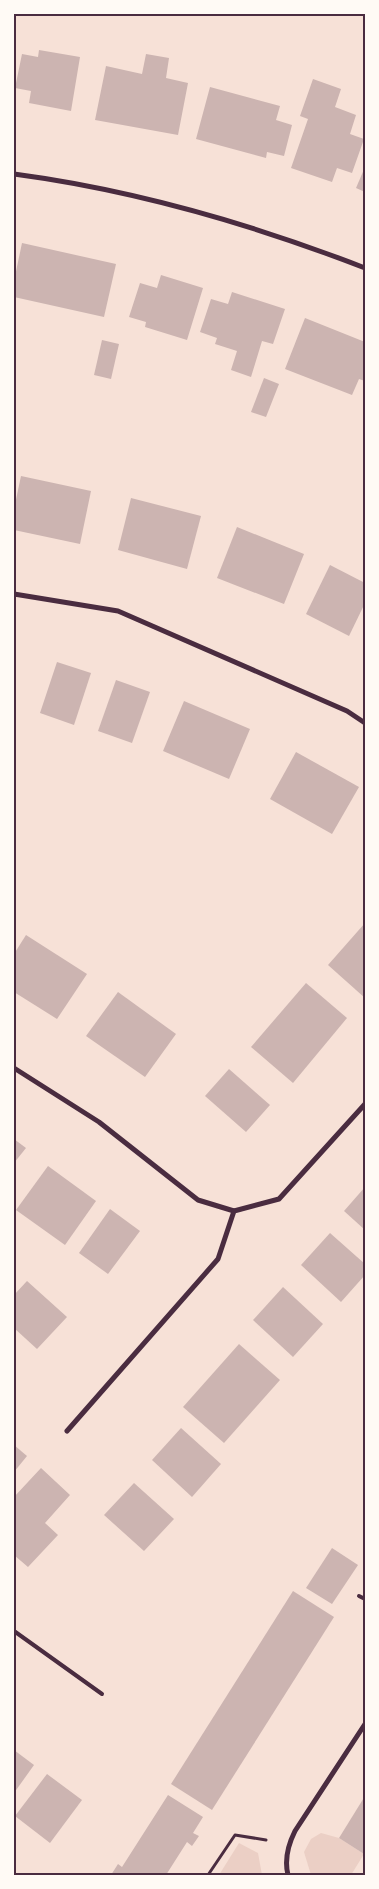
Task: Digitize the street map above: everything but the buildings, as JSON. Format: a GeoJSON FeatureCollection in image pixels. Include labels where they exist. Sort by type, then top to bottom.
{"type":"FeatureCollection","features":[{"type":"Feature","properties":{"kind":"street"},"geometry":{"type":"LineString","coordinates":[[14,174],[68,181],[209,215],[308,246],[365,268]]}},
{"type":"Feature","properties":{"kind":"street"},"geometry":{"type":"LineString","coordinates":[[14,594],[118,610],[347,711],[365,723]]}},
{"type":"Feature","properties":{"kind":"street"},"geometry":{"type":"LineString","coordinates":[[14,1068],[99,1122],[198,1200],[234,1212],[280,1198],[365,1104]]}},
{"type":"Feature","properties":{"kind":"street"},"geometry":{"type":"LineString","coordinates":[[66,1430],[218,1258],[234,1212]]}},
{"type":"Feature","properties":{"kind":"street"},"geometry":{"type":"LineString","coordinates":[[288,1875],[286,1858],[289,1844],[365,1724]]}},
{"type":"Feature","properties":{"kind":"lane"},"geometry":{"type":"LineString","coordinates":[[359,1596],[365,1599]]}},
{"type":"Feature","properties":{"kind":"lane"},"geometry":{"type":"LineString","coordinates":[[14,1631],[102,1694]]}},
{"type":"Feature","properties":{"kind":"path"},"geometry":{"type":"LineString","coordinates":[[208,1875],[235,1835],[289,1844]]}},
{"type":"Feature","properties":{"kind":"shaded area"},"geometry":{"type":"Polygon","coordinates":[[[321,1833],[339,1838],[364,1854],[351,1875],[311,1875],[304,1852],[311,1839],[321,1833]]]}},
{"type":"Feature","properties":{"kind":"shaded area"},"geometry":{"type":"Polygon","coordinates":[[[239,1843],[258,1853],[262,1875],[219,1875],[239,1843]]]}}]}
